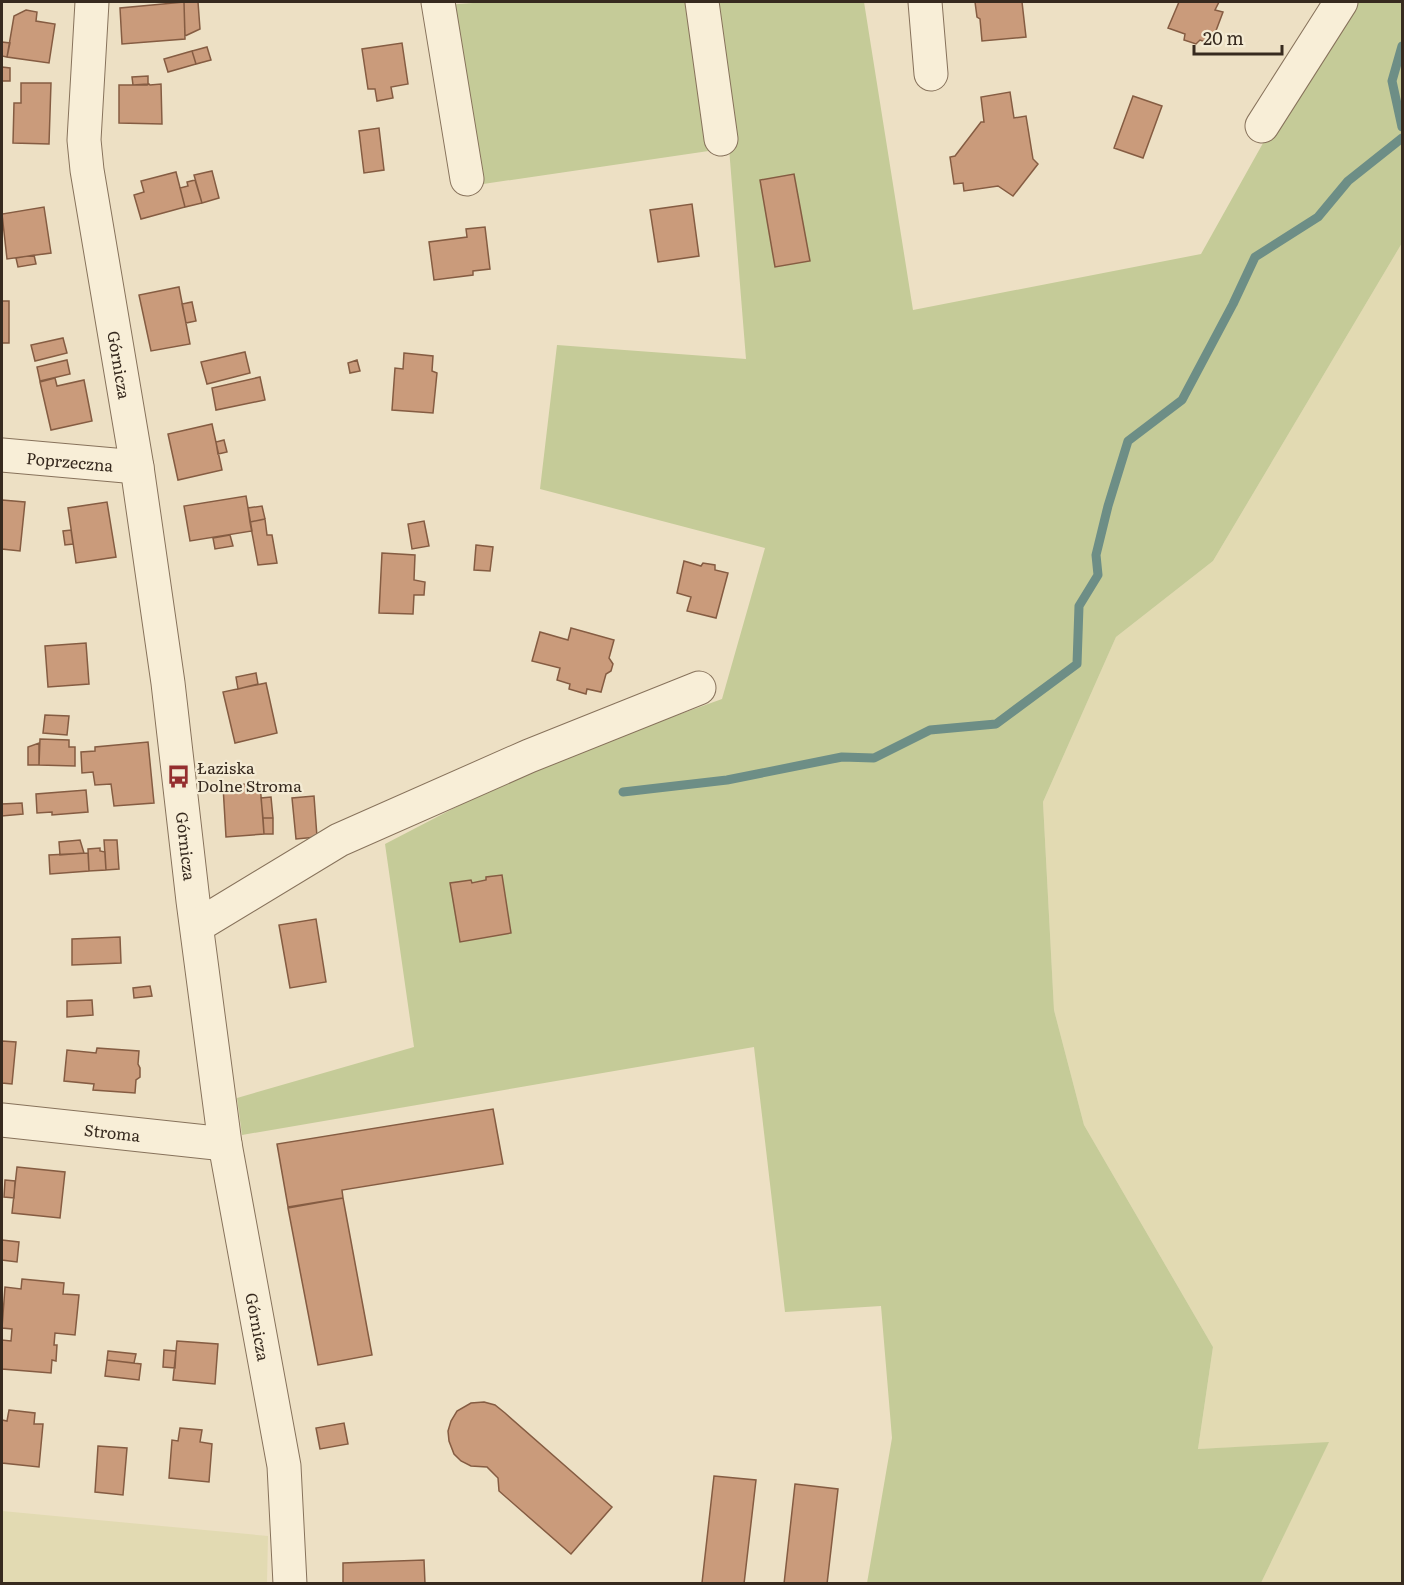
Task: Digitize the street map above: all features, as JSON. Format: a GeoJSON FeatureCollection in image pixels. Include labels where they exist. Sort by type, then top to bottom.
{"type":"FeatureCollection","features":[{"type":"Feature","properties":{"kind":"street","name":"Górnicza"},"geometry":{"type":"LineString","coordinates":[[92,2],[85,150],[138,467],[168,683],[225,1144],[284,1466],[290,1584]]}},
{"type":"Feature","properties":{"kind":"street"},"geometry":{"type":"LineString","coordinates":[[438,2],[467,179]]}},
{"type":"Feature","properties":{"kind":"street"},"geometry":{"type":"LineString","coordinates":[[702,2],[721,139]]}},
{"type":"Feature","properties":{"kind":"street"},"geometry":{"type":"LineString","coordinates":[[925,2],[931,74]]}},
{"type":"Feature","properties":{"kind":"street"},"geometry":{"type":"LineString","coordinates":[[1262,126],[1341,2]]}},
{"type":"Feature","properties":{"kind":"street","name":"Poprzeczna"},"geometry":{"type":"LineString","coordinates":[[2,455],[138,467]]}},
{"type":"Feature","properties":{"kind":"street"},"geometry":{"type":"LineString","coordinates":[[197,926],[339,840],[529,756],[699,688]]}},
{"type":"Feature","properties":{"kind":"street","name":"Stroma"},"geometry":{"type":"LineString","coordinates":[[2,1120],[225,1144]]}},
{"type":"Feature","properties":{"kind":"shaded area"},"geometry":{"type":"Polygon","coordinates":[[[1402,243],[1402,1583],[1261,1583],[1328,1443],[1198,1449],[1213,1347],[1084,1125],[1054,1010],[1043,802],[1116,637],[1213,561],[1402,243]]]}},
{"type":"Feature","properties":{"kind":"shaded area"},"geometry":{"type":"Polygon","coordinates":[[[2,1511],[268,1536],[267,1583],[2,1583],[2,1511]]]}},
{"type":"Feature","properties":{"kind":"green space"},"geometry":{"type":"Polygon","coordinates":[[[487,2],[864,2],[913,310],[1201,254],[1342,2],[1402,2],[1402,243],[1213,561],[1116,637],[1043,802],[1054,1010],[1084,1125],[1213,1347],[1198,1449],[1329,1442],[1261,1583],[867,1583],[892,1438],[881,1306],[785,1312],[754,1047],[242,1135],[237,1098],[414,1047],[385,844],[533,767],[722,699],[765,548],[540,489],[557,345],[746,359],[729,148],[463,187],[431,6],[487,2]]]}},
{"type":"Feature","properties":{"kind":"building"},"geometry":{"type":"Polygon","coordinates":[[[184,2],[198,2],[200,29],[185,36],[184,2]]]}},
{"type":"Feature","properties":{"kind":"building"},"geometry":{"type":"Polygon","coordinates":[[[184,2],[185,39],[122,44],[120,8],[184,2]]]}},
{"type":"Feature","properties":{"kind":"building"},"geometry":{"type":"Polygon","coordinates":[[[975,2],[1022,2],[1026,37],[982,41],[980,19],[977,17],[975,2]]]}},
{"type":"Feature","properties":{"kind":"building"},"geometry":{"type":"Polygon","coordinates":[[[1179,2],[1219,2],[1215,10],[1223,12],[1211,44],[1200,40],[1196,44],[1184,40],[1185,34],[1168,28],[1179,2]]]}},
{"type":"Feature","properties":{"kind":"building"},"geometry":{"type":"Polygon","coordinates":[[[26,10],[37,12],[36,21],[55,24],[49,63],[7,57],[14,16],[26,10]]]}},
{"type":"Feature","properties":{"kind":"building"},"geometry":{"type":"Polygon","coordinates":[[[2,42],[10,43],[7,57],[2,56],[2,42]]]}},
{"type":"Feature","properties":{"kind":"building"},"geometry":{"type":"Polygon","coordinates":[[[402,43],[408,84],[391,87],[393,98],[377,101],[375,89],[368,89],[362,49],[402,43]]]}},
{"type":"Feature","properties":{"kind":"building"},"geometry":{"type":"Polygon","coordinates":[[[207,47],[211,60],[196,64],[192,51],[207,47]]]}},
{"type":"Feature","properties":{"kind":"building"},"geometry":{"type":"Polygon","coordinates":[[[192,51],[196,64],[168,72],[164,59],[192,51]]]}},
{"type":"Feature","properties":{"kind":"building"},"geometry":{"type":"Polygon","coordinates":[[[2,67],[10,68],[10,81],[2,81],[2,67]]]}},
{"type":"Feature","properties":{"kind":"building"},"geometry":{"type":"Polygon","coordinates":[[[148,76],[148,84],[133,85],[132,77],[148,76]]]}},
{"type":"Feature","properties":{"kind":"building"},"geometry":{"type":"Polygon","coordinates":[[[21,83],[51,83],[49,144],[13,143],[14,103],[21,103],[21,83]]]}},
{"type":"Feature","properties":{"kind":"building"},"geometry":{"type":"Polygon","coordinates":[[[161,84],[162,124],[119,123],[119,85],[161,84]]]}},
{"type":"Feature","properties":{"kind":"building"},"geometry":{"type":"Polygon","coordinates":[[[1010,92],[1014,118],[1026,116],[1033,159],[1038,164],[1013,196],[998,186],[964,191],[963,183],[954,184],[950,157],[955,156],[981,122],[984,122],[981,97],[1010,92]]]}},
{"type":"Feature","properties":{"kind":"building"},"geometry":{"type":"Polygon","coordinates":[[[1133,96],[1162,106],[1143,158],[1114,148],[1133,96]]]}},
{"type":"Feature","properties":{"kind":"building"},"geometry":{"type":"Polygon","coordinates":[[[379,128],[384,170],[364,173],[359,131],[379,128]]]}},
{"type":"Feature","properties":{"kind":"building"},"geometry":{"type":"Polygon","coordinates":[[[212,171],[219,198],[202,203],[194,175],[212,171]]]}},
{"type":"Feature","properties":{"kind":"building"},"geometry":{"type":"Polygon","coordinates":[[[176,172],[185,207],[141,219],[134,195],[144,192],[141,181],[176,172]]]}},
{"type":"Feature","properties":{"kind":"building"},"geometry":{"type":"Polygon","coordinates":[[[794,174],[810,261],[775,267],[760,180],[794,174]]]}},
{"type":"Feature","properties":{"kind":"building"},"geometry":{"type":"Polygon","coordinates":[[[195,180],[202,203],[185,207],[180,188],[188,186],[187,182],[195,180]]]}},
{"type":"Feature","properties":{"kind":"building"},"geometry":{"type":"Polygon","coordinates":[[[692,204],[699,256],[658,262],[650,210],[692,204]]]}},
{"type":"Feature","properties":{"kind":"building"},"geometry":{"type":"Polygon","coordinates":[[[44,207],[51,253],[7,259],[2,214],[44,207]]]}},
{"type":"Feature","properties":{"kind":"building"},"geometry":{"type":"Polygon","coordinates":[[[485,227],[490,269],[473,271],[473,275],[434,280],[429,242],[467,237],[466,229],[485,227]]]}},
{"type":"Feature","properties":{"kind":"building"},"geometry":{"type":"Polygon","coordinates":[[[34,255],[36,264],[18,267],[16,258],[34,255]]]}},
{"type":"Feature","properties":{"kind":"building"},"geometry":{"type":"Polygon","coordinates":[[[179,287],[190,344],[151,351],[139,295],[179,287]]]}},
{"type":"Feature","properties":{"kind":"building"},"geometry":{"type":"Polygon","coordinates":[[[2,301],[9,301],[9,343],[2,343],[2,301]]]}},
{"type":"Feature","properties":{"kind":"building"},"geometry":{"type":"Polygon","coordinates":[[[192,302],[196,321],[186,323],[182,304],[192,302]]]}},
{"type":"Feature","properties":{"kind":"building"},"geometry":{"type":"Polygon","coordinates":[[[63,338],[67,353],[35,361],[31,345],[63,338]]]}},
{"type":"Feature","properties":{"kind":"building"},"geometry":{"type":"Polygon","coordinates":[[[245,352],[250,373],[207,384],[201,362],[245,352]]]}},
{"type":"Feature","properties":{"kind":"building"},"geometry":{"type":"Polygon","coordinates":[[[404,353],[433,356],[432,371],[437,373],[433,413],[392,410],[395,368],[403,369],[404,353]]]}},
{"type":"Feature","properties":{"kind":"building"},"geometry":{"type":"Polygon","coordinates":[[[67,360],[70,374],[40,381],[37,367],[67,360]]]}},
{"type":"Feature","properties":{"kind":"building"},"geometry":{"type":"Polygon","coordinates":[[[357,360],[360,371],[350,373],[348,363],[357,360]]]}},
{"type":"Feature","properties":{"kind":"building"},"geometry":{"type":"Polygon","coordinates":[[[260,377],[265,400],[216,410],[212,388],[260,377]]]}},
{"type":"Feature","properties":{"kind":"building"},"geometry":{"type":"Polygon","coordinates":[[[55,378],[57,386],[84,380],[92,421],[51,430],[40,382],[55,378]]]}},
{"type":"Feature","properties":{"kind":"building"},"geometry":{"type":"Polygon","coordinates":[[[212,424],[222,470],[178,480],[168,434],[212,424]]]}},
{"type":"Feature","properties":{"kind":"building"},"geometry":{"type":"Polygon","coordinates":[[[224,440],[227,452],[218,454],[216,442],[224,440]]]}},
{"type":"Feature","properties":{"kind":"building"},"geometry":{"type":"Polygon","coordinates":[[[246,496],[252,531],[190,541],[184,506],[246,496]]]}},
{"type":"Feature","properties":{"kind":"building"},"geometry":{"type":"Polygon","coordinates":[[[2,500],[25,502],[20,551],[2,549],[2,500]]]}},
{"type":"Feature","properties":{"kind":"building"},"geometry":{"type":"Polygon","coordinates":[[[107,502],[116,557],[76,563],[68,508],[107,502]]]}},
{"type":"Feature","properties":{"kind":"building"},"geometry":{"type":"Polygon","coordinates":[[[262,506],[265,519],[250,522],[248,508],[262,506]]]}},
{"type":"Feature","properties":{"kind":"building"},"geometry":{"type":"Polygon","coordinates":[[[265,519],[267,535],[272,535],[277,563],[258,565],[250,522],[265,519]]]}},
{"type":"Feature","properties":{"kind":"building"},"geometry":{"type":"Polygon","coordinates":[[[424,521],[429,546],[412,549],[408,524],[424,521]]]}},
{"type":"Feature","properties":{"kind":"building"},"geometry":{"type":"Polygon","coordinates":[[[71,530],[73,544],[65,545],[63,531],[71,530]]]}},
{"type":"Feature","properties":{"kind":"building"},"geometry":{"type":"Polygon","coordinates":[[[230,535],[233,546],[215,549],[213,538],[230,535]]]}},
{"type":"Feature","properties":{"kind":"building"},"geometry":{"type":"Polygon","coordinates":[[[476,545],[493,547],[490,571],[474,570],[476,545]]]}},
{"type":"Feature","properties":{"kind":"building"},"geometry":{"type":"Polygon","coordinates":[[[382,553],[415,555],[414,580],[425,582],[424,595],[414,595],[413,614],[379,613],[382,553]]]}},
{"type":"Feature","properties":{"kind":"building"},"geometry":{"type":"Polygon","coordinates":[[[684,561],[701,566],[703,563],[715,565],[715,570],[728,573],[716,618],[687,611],[691,597],[677,593],[684,561]]]}},
{"type":"Feature","properties":{"kind":"building"},"geometry":{"type":"Polygon","coordinates":[[[571,628],[614,640],[609,658],[613,664],[611,671],[606,674],[601,692],[587,689],[586,694],[569,689],[570,684],[557,680],[560,668],[532,661],[540,632],[568,640],[571,628]]]}},
{"type":"Feature","properties":{"kind":"building"},"geometry":{"type":"Polygon","coordinates":[[[86,643],[89,684],[48,687],[45,646],[86,643]]]}},
{"type":"Feature","properties":{"kind":"building"},"geometry":{"type":"Polygon","coordinates":[[[256,673],[258,684],[238,689],[236,677],[256,673]]]}},
{"type":"Feature","properties":{"kind":"building"},"geometry":{"type":"Polygon","coordinates":[[[266,683],[277,733],[235,743],[223,692],[266,683]]]}},
{"type":"Feature","properties":{"kind":"building"},"geometry":{"type":"Polygon","coordinates":[[[45,715],[69,716],[67,735],[43,733],[45,715]]]}},
{"type":"Feature","properties":{"kind":"building"},"geometry":{"type":"Polygon","coordinates":[[[40,739],[69,740],[69,747],[75,747],[75,766],[39,765],[40,739]]]}},
{"type":"Feature","properties":{"kind":"building"},"geometry":{"type":"Polygon","coordinates":[[[148,742],[154,803],[114,806],[111,784],[95,785],[93,772],[82,773],[81,752],[95,751],[95,747],[148,742]]]}},
{"type":"Feature","properties":{"kind":"building"},"geometry":{"type":"Polygon","coordinates":[[[39,743],[39,765],[28,765],[28,747],[39,743]]]}},
{"type":"Feature","properties":{"kind":"building"},"geometry":{"type":"Polygon","coordinates":[[[260,783],[264,834],[226,837],[223,786],[260,783]]]}},
{"type":"Feature","properties":{"kind":"building"},"geometry":{"type":"Polygon","coordinates":[[[86,790],[88,812],[52,815],[52,812],[37,813],[36,794],[86,790]]]}},
{"type":"Feature","properties":{"kind":"building"},"geometry":{"type":"Polygon","coordinates":[[[314,796],[317,837],[296,839],[292,798],[314,796]]]}},
{"type":"Feature","properties":{"kind":"building"},"geometry":{"type":"Polygon","coordinates":[[[271,797],[273,818],[263,818],[261,798],[271,797]]]}},
{"type":"Feature","properties":{"kind":"building"},"geometry":{"type":"Polygon","coordinates":[[[22,803],[23,814],[2,816],[2,804],[22,803]]]}},
{"type":"Feature","properties":{"kind":"building"},"geometry":{"type":"Polygon","coordinates":[[[263,818],[273,818],[273,834],[264,834],[263,818]]]}},
{"type":"Feature","properties":{"kind":"building"},"geometry":{"type":"Polygon","coordinates":[[[80,840],[84,853],[60,855],[59,842],[80,840]]]}},
{"type":"Feature","properties":{"kind":"building"},"geometry":{"type":"Polygon","coordinates":[[[104,840],[117,840],[119,869],[106,870],[104,840]]]}},
{"type":"Feature","properties":{"kind":"building"},"geometry":{"type":"Polygon","coordinates":[[[100,848],[100,851],[105,852],[106,870],[89,871],[88,849],[100,848]]]}},
{"type":"Feature","properties":{"kind":"building"},"geometry":{"type":"Polygon","coordinates":[[[88,853],[89,871],[50,874],[49,855],[88,853]]]}},
{"type":"Feature","properties":{"kind":"building"},"geometry":{"type":"Polygon","coordinates":[[[502,875],[511,933],[460,942],[450,883],[471,880],[472,883],[486,880],[486,877],[502,875]]]}},
{"type":"Feature","properties":{"kind":"building"},"geometry":{"type":"Polygon","coordinates":[[[316,919],[326,982],[290,988],[279,925],[316,919]]]}},
{"type":"Feature","properties":{"kind":"building"},"geometry":{"type":"Polygon","coordinates":[[[120,937],[121,963],[72,965],[72,939],[120,937]]]}},
{"type":"Feature","properties":{"kind":"building"},"geometry":{"type":"Polygon","coordinates":[[[150,986],[152,996],[134,998],[133,988],[150,986]]]}},
{"type":"Feature","properties":{"kind":"building"},"geometry":{"type":"Polygon","coordinates":[[[92,1000],[93,1015],[67,1017],[67,1001],[92,1000]]]}},
{"type":"Feature","properties":{"kind":"building"},"geometry":{"type":"Polygon","coordinates":[[[2,1041],[16,1042],[12,1084],[2,1083],[2,1041]]]}},
{"type":"Feature","properties":{"kind":"building"},"geometry":{"type":"Polygon","coordinates":[[[97,1048],[139,1051],[140,1077],[136,1080],[135,1093],[93,1090],[94,1084],[64,1081],[67,1050],[96,1053],[97,1048]]]}},
{"type":"Feature","properties":{"kind":"building"},"geometry":{"type":"Polygon","coordinates":[[[493,1109],[503,1164],[342,1190],[343,1198],[288,1207],[277,1144],[493,1109]]]}},
{"type":"Feature","properties":{"kind":"building"},"geometry":{"type":"Polygon","coordinates":[[[17,1167],[65,1172],[60,1218],[12,1213],[17,1167]]]}},
{"type":"Feature","properties":{"kind":"building"},"geometry":{"type":"Polygon","coordinates":[[[5,1180],[15,1181],[14,1198],[4,1197],[5,1180]]]}},
{"type":"Feature","properties":{"kind":"building"},"geometry":{"type":"Polygon","coordinates":[[[343,1198],[372,1355],[318,1365],[288,1208],[343,1198]]]}},
{"type":"Feature","properties":{"kind":"building"},"geometry":{"type":"Polygon","coordinates":[[[2,1240],[19,1242],[17,1262],[2,1260],[2,1240]]]}},
{"type":"Feature","properties":{"kind":"building"},"geometry":{"type":"Polygon","coordinates":[[[22,1279],[64,1283],[63,1294],[79,1295],[75,1335],[55,1333],[56,1361],[52,1360],[51,1373],[2,1369],[2,1340],[11,1341],[12,1329],[2,1328],[5,1287],[21,1289],[22,1279]]]}},
{"type":"Feature","properties":{"kind":"building"},"geometry":{"type":"Polygon","coordinates":[[[177,1341],[218,1344],[215,1384],[173,1380],[177,1341]]]}},
{"type":"Feature","properties":{"kind":"building"},"geometry":{"type":"Polygon","coordinates":[[[164,1350],[176,1351],[175,1368],[163,1367],[164,1350]]]}},
{"type":"Feature","properties":{"kind":"building"},"geometry":{"type":"Polygon","coordinates":[[[108,1351],[136,1354],[134,1363],[107,1360],[108,1351]]]}},
{"type":"Feature","properties":{"kind":"building"},"geometry":{"type":"Polygon","coordinates":[[[107,1360],[141,1364],[139,1380],[105,1376],[107,1360]]]}},
{"type":"Feature","properties":{"kind":"building"},"geometry":{"type":"Polygon","coordinates":[[[484,1402],[495,1405],[505,1413],[612,1507],[571,1554],[499,1491],[498,1478],[487,1467],[471,1466],[454,1454],[448,1431],[451,1421],[457,1411],[471,1403],[484,1402]]]}},
{"type":"Feature","properties":{"kind":"building"},"geometry":{"type":"Polygon","coordinates":[[[9,1410],[35,1413],[34,1424],[43,1424],[39,1467],[2,1463],[2,1420],[7,1421],[9,1410]]]}},
{"type":"Feature","properties":{"kind":"building"},"geometry":{"type":"Polygon","coordinates":[[[344,1423],[348,1444],[320,1449],[316,1428],[344,1423]]]}},
{"type":"Feature","properties":{"kind":"building"},"geometry":{"type":"Polygon","coordinates":[[[180,1428],[202,1430],[200,1442],[212,1444],[209,1482],[169,1478],[172,1440],[178,1441],[180,1428]]]}},
{"type":"Feature","properties":{"kind":"building"},"geometry":{"type":"Polygon","coordinates":[[[98,1446],[127,1448],[123,1495],[95,1492],[98,1446]]]}},
{"type":"Feature","properties":{"kind":"building"},"geometry":{"type":"Polygon","coordinates":[[[714,1476],[756,1480],[744,1584],[702,1583],[714,1476]]]}},
{"type":"Feature","properties":{"kind":"building"},"geometry":{"type":"Polygon","coordinates":[[[795,1484],[838,1489],[827,1584],[784,1584],[795,1484]]]}},
{"type":"Feature","properties":{"kind":"building"},"geometry":{"type":"Polygon","coordinates":[[[424,1560],[425,1584],[343,1584],[343,1563],[424,1560]]]}},
{"type":"Feature","properties":{"kind":"waterway"},"geometry":{"type":"LineString","coordinates":[[1402,46],[1392,81],[1402,127]]}},
{"type":"Feature","properties":{"kind":"waterway"},"geometry":{"type":"LineString","coordinates":[[623,792],[727,780],[842,757],[874,758],[930,730],[996,724],[1077,664],[1079,606],[1098,575],[1096,555],[1128,441],[1182,400],[1255,257],[1318,217],[1348,181],[1402,138]]}},
{"type":"Feature","properties":{"kind":"place","name":"Łaziska Dolne Stroma"},"geometry":{"type":"Point","coordinates":[179,776]}}]}
